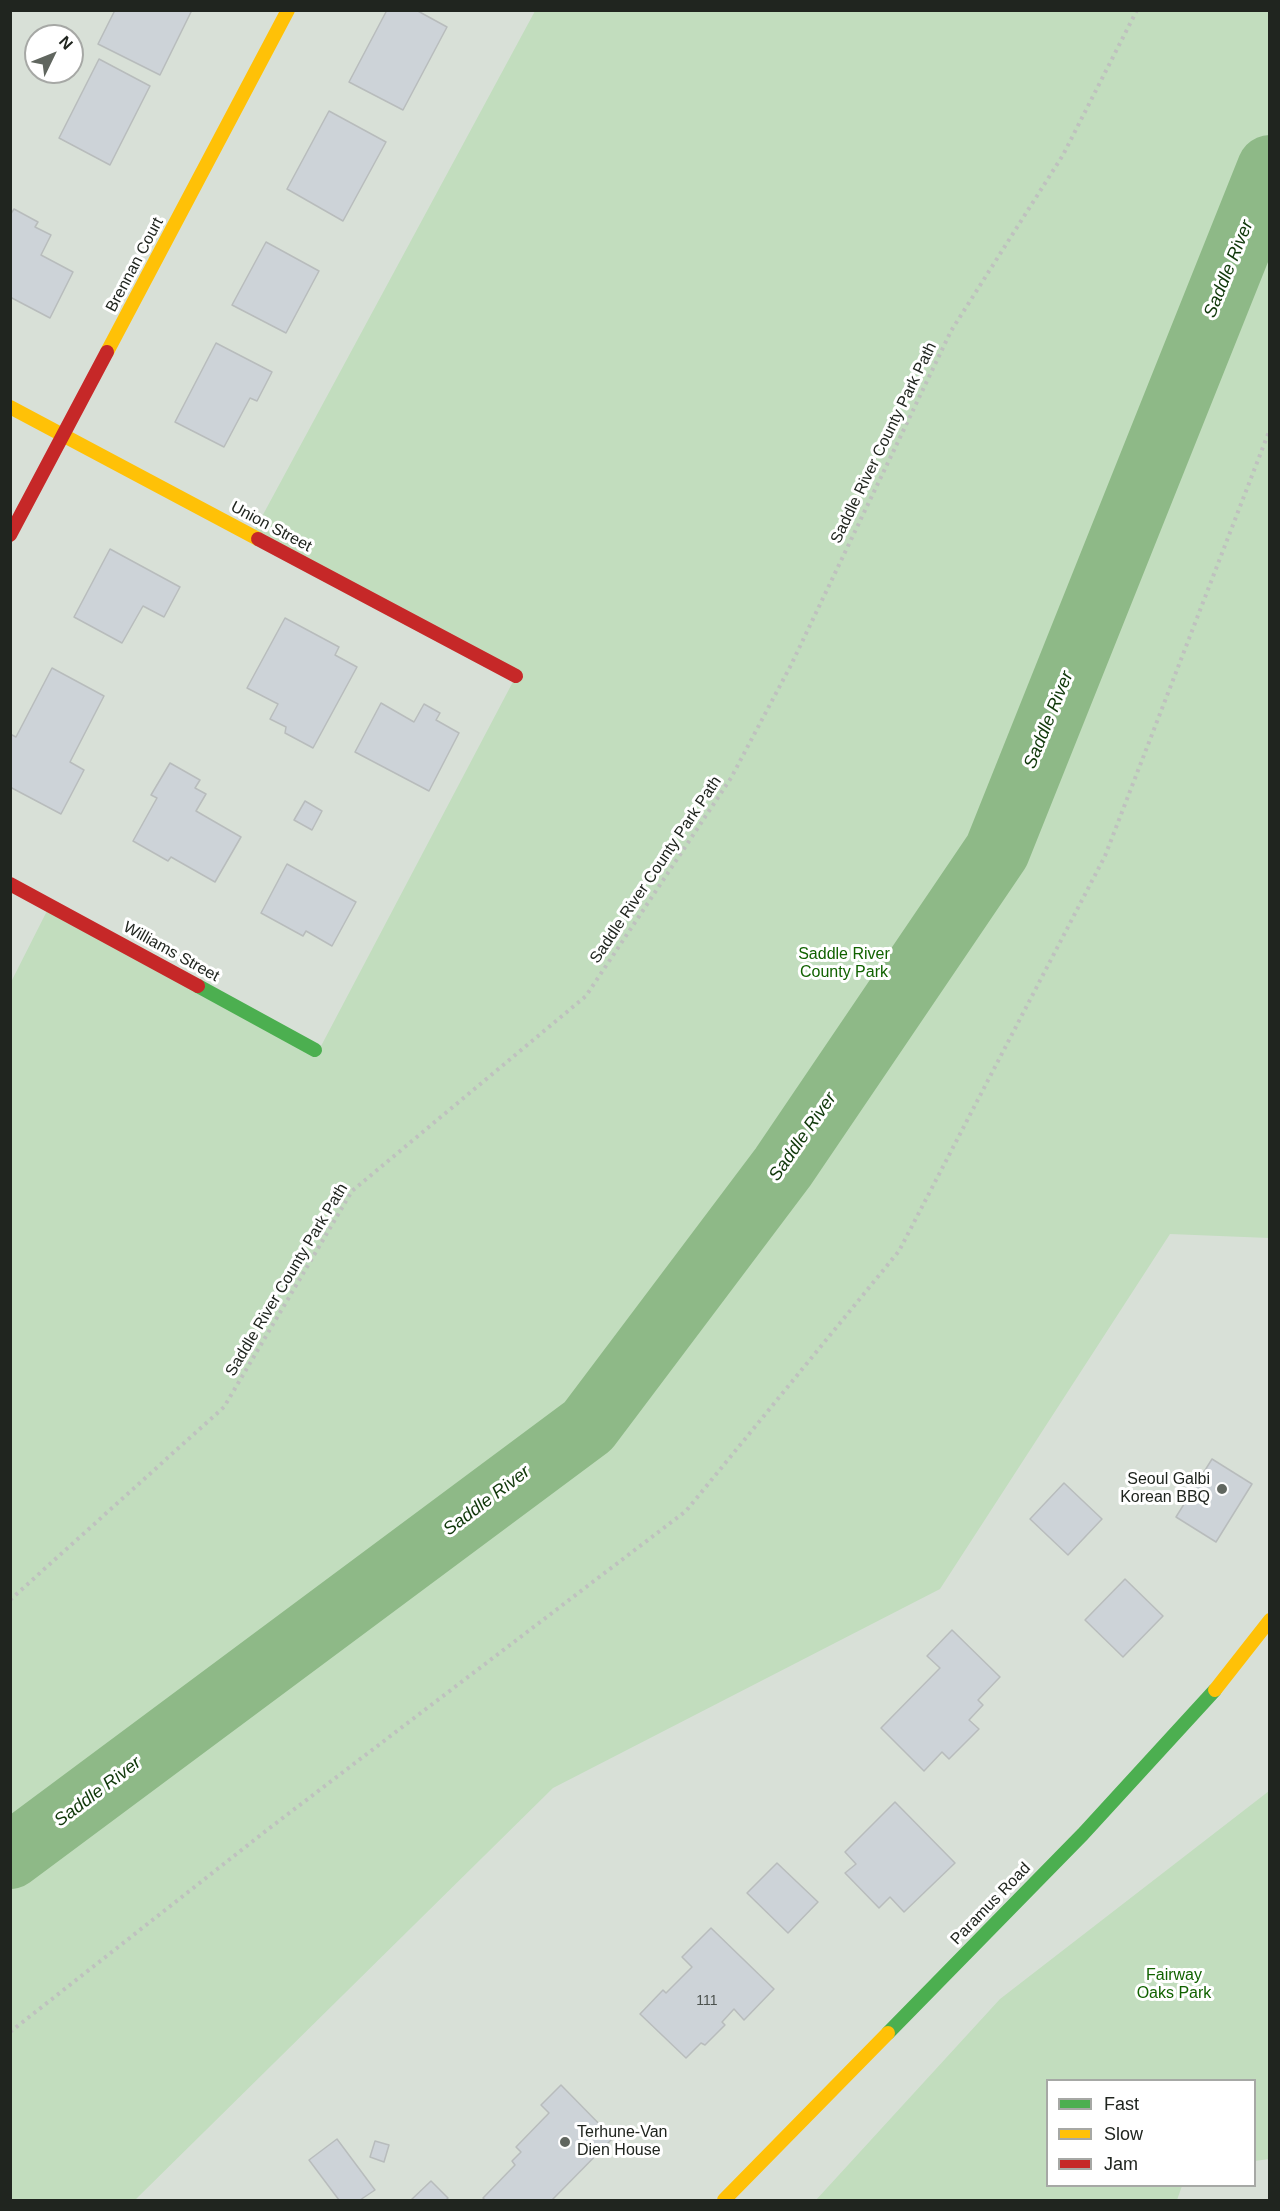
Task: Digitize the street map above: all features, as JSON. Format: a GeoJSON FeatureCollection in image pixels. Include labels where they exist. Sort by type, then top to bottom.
{"type":"FeatureCollection","features":[{"type":"Feature","properties":{"kind":"street","name":"Brennan Court"},"geometry":{"type":"LineString","coordinates":[[10,535],[288,10]]}},
{"type":"Feature","properties":{"kind":"street","name":"Union Street"},"geometry":{"type":"LineString","coordinates":[[10,407],[516,676]]}},
{"type":"Feature","properties":{"kind":"street","name":"Williams Street"},"geometry":{"type":"LineString","coordinates":[[10,884],[315,1050]]}},
{"type":"Feature","properties":{"kind":"street","name":"Paramus Road"},"geometry":{"type":"LineString","coordinates":[[724,2200],[1083,1834],[1205,1702],[1269,1620]]}},
{"type":"Feature","properties":{"kind":"path","name":"Saddle River County Park Path"},"geometry":{"type":"LineString","coordinates":[[10,1600],[224,1407],[352,1191],[586,996],[730,778],[796,655],[951,331],[1063,155],[1137,10]]}},
{"type":"Feature","properties":{"kind":"path"},"geometry":{"type":"LineString","coordinates":[[10,2032],[267,1830],[686,1511],[898,1251],[1106,856],[1269,429]]}},
{"type":"Feature","properties":{"kind":"green space","name":"Saddle River County Park"},"geometry":{"type":"Polygon","coordinates":[[[535,11],[1269,11],[1269,1238],[1170,1234],[940,1589],[553,1788],[135,2200],[11,2200],[10,984],[50,905],[320,1048],[516,676],[252,535],[535,11]]]}},
{"type":"Feature","properties":{"kind":"green space","name":"Fairway Oaks Park"},"geometry":{"type":"Polygon","coordinates":[[[1269,1791],[1269,2159],[1256,2161],[1256,2079],[1046,2079],[1046,2187],[1182,2187],[1177,2200],[816,2200],[1000,1999],[1269,1791]]]}},
{"type":"Feature","properties":{"kind":"building"},"geometry":{"type":"Polygon","coordinates":[[[115,10],[192,10],[160,75],[98,44],[115,10]]]}},
{"type":"Feature","properties":{"kind":"building"},"geometry":{"type":"Polygon","coordinates":[[[387,10],[416,10],[447,27],[403,110],[349,82],[387,10]]]}},
{"type":"Feature","properties":{"kind":"building"},"geometry":{"type":"Polygon","coordinates":[[[99,59],[150,86],[110,165],[59,138],[99,59]]]}},
{"type":"Feature","properties":{"kind":"building"},"geometry":{"type":"Polygon","coordinates":[[[329,111],[386,142],[343,221],[287,189],[329,111]]]}},
{"type":"Feature","properties":{"kind":"building"},"geometry":{"type":"Polygon","coordinates":[[[14,209],[38,222],[35,227],[51,235],[41,255],[73,272],[50,318],[10,297],[10,215],[14,209]]]}},
{"type":"Feature","properties":{"kind":"building"},"geometry":{"type":"Polygon","coordinates":[[[266,242],[319,271],[286,333],[232,305],[266,242]]]}},
{"type":"Feature","properties":{"kind":"building"},"geometry":{"type":"Polygon","coordinates":[[[216,343],[272,372],[257,401],[250,398],[224,447],[175,422],[216,343]]]}},
{"type":"Feature","properties":{"kind":"building"},"geometry":{"type":"Polygon","coordinates":[[[110,549],[180,587],[164,617],[143,606],[122,643],[74,617],[110,549]]]}},
{"type":"Feature","properties":{"kind":"building"},"geometry":{"type":"Polygon","coordinates":[[[285,618],[339,647],[335,655],[357,667],[313,748],[285,733],[286,727],[270,719],[278,704],[247,688],[285,618]]]}},
{"type":"Feature","properties":{"kind":"building"},"geometry":{"type":"Polygon","coordinates":[[[52,668],[104,696],[70,762],[84,770],[61,814],[10,787],[10,734],[16,737],[52,668]]]}},
{"type":"Feature","properties":{"kind":"building"},"geometry":{"type":"Polygon","coordinates":[[[381,703],[414,722],[424,704],[440,713],[436,720],[459,733],[429,791],[355,752],[381,703]]]}},
{"type":"Feature","properties":{"kind":"building"},"geometry":{"type":"Polygon","coordinates":[[[170,763],[200,780],[195,788],[206,794],[196,811],[241,837],[215,882],[171,857],[168,861],[133,841],[157,798],[151,795],[170,763]]]}},
{"type":"Feature","properties":{"kind":"building"},"geometry":{"type":"Polygon","coordinates":[[[305,801],[322,811],[312,830],[294,820],[305,801]]]}},
{"type":"Feature","properties":{"kind":"building"},"geometry":{"type":"Polygon","coordinates":[[[287,864],[356,902],[332,946],[306,931],[303,936],[261,913],[287,864]]]}},
{"type":"Feature","properties":{"kind":"building"},"geometry":{"type":"Polygon","coordinates":[[[1212,1459],[1252,1484],[1216,1542],[1176,1517],[1212,1459]]]}},
{"type":"Feature","properties":{"kind":"building"},"geometry":{"type":"Polygon","coordinates":[[[1064,1483],[1102,1519],[1068,1555],[1030,1519],[1064,1483]]]}},
{"type":"Feature","properties":{"kind":"building"},"geometry":{"type":"Polygon","coordinates":[[[1125,1579],[1163,1616],[1123,1657],[1085,1620],[1125,1579]]]}},
{"type":"Feature","properties":{"kind":"building"},"geometry":{"type":"Polygon","coordinates":[[[952,1630],[1000,1677],[978,1700],[983,1705],[969,1720],[979,1729],[949,1759],[942,1752],[924,1771],[881,1728],[940,1668],[927,1656],[952,1630]]]}},
{"type":"Feature","properties":{"kind":"building"},"geometry":{"type":"Polygon","coordinates":[[[895,1802],[955,1863],[904,1912],[890,1897],[879,1908],[845,1873],[856,1864],[845,1852],[895,1802]]]}},
{"type":"Feature","properties":{"kind":"building"},"geometry":{"type":"Polygon","coordinates":[[[777,1863],[818,1902],[788,1933],[747,1893],[777,1863]]]}},
{"type":"Feature","properties":{"kind":"building"},"geometry":{"type":"Polygon","coordinates":[[[711,1928],[774,1989],[744,2020],[734,2009],[722,2022],[725,2025],[705,2045],[701,2043],[686,2058],[640,2014],[663,1990],[666,1993],[692,1967],[682,1957],[711,1928]]]}},
{"type":"Feature","properties":{"kind":"building","name":"Terhune-Van Dien House"},"geometry":{"type":"Polygon","coordinates":[[[561,2085],[613,2138],[552,2200],[485,2200],[483,2198],[515,2165],[512,2161],[521,2152],[516,2147],[549,2113],[541,2105],[561,2085]]]}},
{"type":"Feature","properties":{"kind":"building"},"geometry":{"type":"Polygon","coordinates":[[[337,2139],[375,2190],[360,2200],[339,2200],[309,2160],[337,2139]]]}},
{"type":"Feature","properties":{"kind":"building"},"geometry":{"type":"Polygon","coordinates":[[[375,2141],[389,2145],[384,2162],[370,2157],[375,2141]]]}},
{"type":"Feature","properties":{"kind":"building"},"geometry":{"type":"Polygon","coordinates":[[[431,2181],[448,2198],[446,2200],[411,2200],[431,2181]]]}},
{"type":"Feature","properties":{"kind":"waterway","name":"Saddle River"},"geometry":{"type":"LineString","coordinates":[[10,1856],[588,1426],[783,1167],[997,851],[1270,168]]}},
{"type":"Feature","properties":{"kind":"traffic: fast"},"geometry":{"type":"LineString","coordinates":[[198,986],[315,1050]]}},
{"type":"Feature","properties":{"kind":"traffic: fast"},"geometry":{"type":"LineString","coordinates":[[888,2033],[1083,1834],[1215,1690]]}},
{"type":"Feature","properties":{"kind":"traffic: slow"},"geometry":{"type":"LineString","coordinates":[[107,352],[288,10]]}},
{"type":"Feature","properties":{"kind":"traffic: slow"},"geometry":{"type":"LineString","coordinates":[[10,407],[258,539]]}},
{"type":"Feature","properties":{"kind":"traffic: slow"},"geometry":{"type":"LineString","coordinates":[[1215,1690],[1270,1620]]}},
{"type":"Feature","properties":{"kind":"traffic: slow"},"geometry":{"type":"LineString","coordinates":[[724,2200],[888,2033]]}},
{"type":"Feature","properties":{"kind":"traffic: jam"},"geometry":{"type":"LineString","coordinates":[[10,535],[107,352]]}},
{"type":"Feature","properties":{"kind":"traffic: jam"},"geometry":{"type":"LineString","coordinates":[[258,539],[516,676]]}},
{"type":"Feature","properties":{"kind":"traffic: jam"},"geometry":{"type":"LineString","coordinates":[[10,884],[198,986]]}},
{"type":"Feature","properties":{"kind":"place","name":"Seoul Galbi Korean BBQ"},"geometry":{"type":"Point","coordinates":[1222,1489]}},
{"type":"Feature","properties":{"kind":"place","name":"Terhune-Van Dien House"},"geometry":{"type":"Point","coordinates":[565,2142]}}]}
